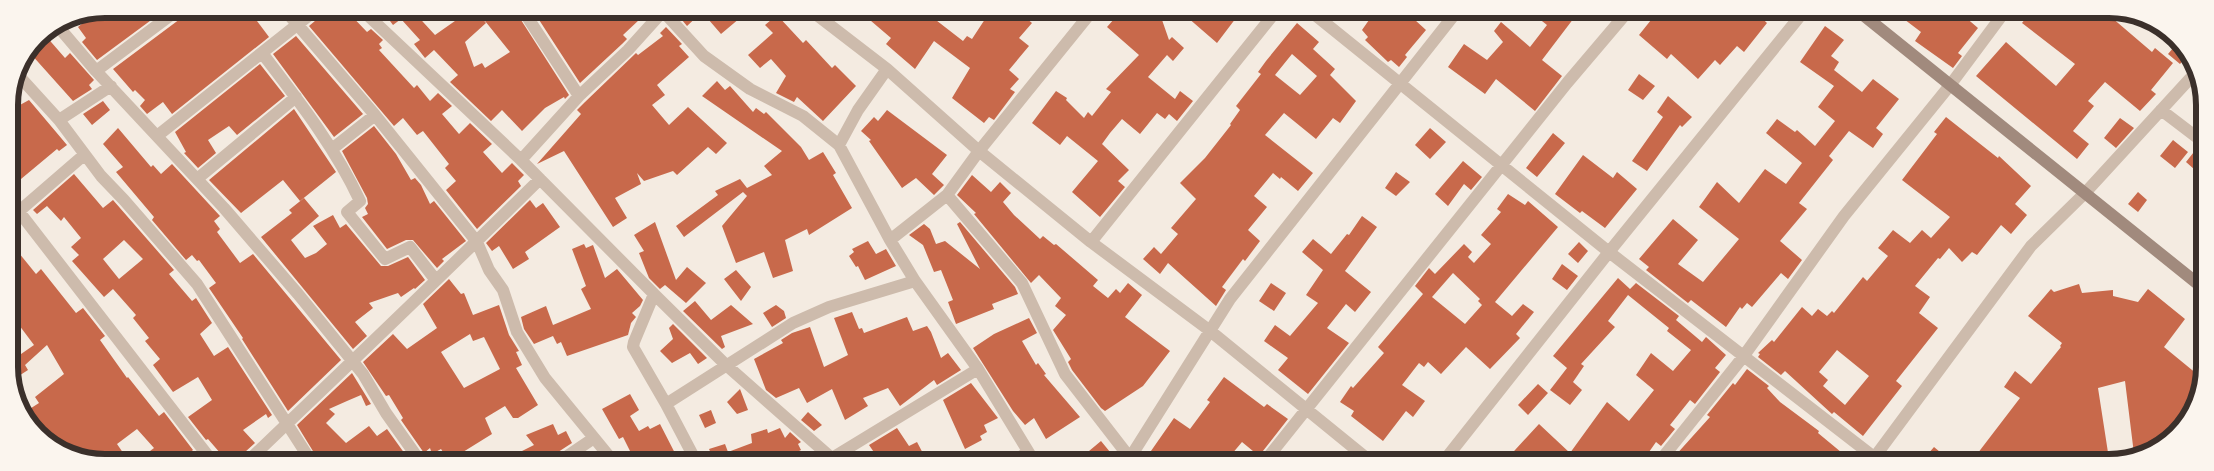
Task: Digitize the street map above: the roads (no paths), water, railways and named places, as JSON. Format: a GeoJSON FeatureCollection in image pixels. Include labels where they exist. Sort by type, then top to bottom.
{"type":"FeatureCollection","features":[{"type":"Feature","properties":{"kind":"street"},"geometry":{"type":"LineString","coordinates":[[96,71],[167,18]]}},
{"type":"Feature","properties":{"kind":"street"},"geometry":{"type":"LineString","coordinates":[[292,18],[375,116],[477,242],[489,270],[503,290],[517,332],[545,378],[607,454]]}},
{"type":"Feature","properties":{"kind":"street"},"geometry":{"type":"LineString","coordinates":[[156,136],[305,18]]}},
{"type":"Feature","properties":{"kind":"street"},"geometry":{"type":"LineString","coordinates":[[371,18],[521,160],[726,364],[824,454]]}},
{"type":"Feature","properties":{"kind":"street"},"geometry":{"type":"LineString","coordinates":[[528,18],[580,96]]}},
{"type":"Feature","properties":{"kind":"street"},"geometry":{"type":"LineString","coordinates":[[521,160],[655,18]]}},
{"type":"Feature","properties":{"kind":"street"},"geometry":{"type":"LineString","coordinates":[[670,18],[704,56],[750,89],[803,116],[839,145],[890,240],[915,281],[978,369],[1030,454]]}},
{"type":"Feature","properties":{"kind":"street"},"geometry":{"type":"LineString","coordinates":[[824,18],[887,69],[979,151],[1090,242],[1209,330],[1360,454]]}},
{"type":"Feature","properties":{"kind":"street"},"geometry":{"type":"LineString","coordinates":[[890,240],[947,195],[979,151],[1087,18]]}},
{"type":"Feature","properties":{"kind":"street"},"geometry":{"type":"LineString","coordinates":[[1090,242],[1271,18]]}},
{"type":"Feature","properties":{"kind":"street"},"geometry":{"type":"LineString","coordinates":[[1319,18],[1609,252],[1864,454]]}},
{"type":"Feature","properties":{"kind":"street"},"geometry":{"type":"LineString","coordinates":[[1133,454],[1230,299],[1452,18]]}},
{"type":"Feature","properties":{"kind":"street"},"geometry":{"type":"LineString","coordinates":[[1271,454],[1567,83],[1622,18]]}},
{"type":"Feature","properties":{"kind":"street"},"geometry":{"type":"LineString","coordinates":[[1449,454],[1609,252],[1799,18]]}},
{"type":"Feature","properties":{"kind":"street"},"geometry":{"type":"LineString","coordinates":[[1867,18],[2196,282]]}},
{"type":"Feature","properties":{"kind":"street"},"geometry":{"type":"LineString","coordinates":[[1665,454],[1743,357],[1844,216],[1951,84],[2000,18]]}},
{"type":"Feature","properties":{"kind":"street"},"geometry":{"type":"LineString","coordinates":[[61,30],[96,71],[269,259],[354,362],[386,413],[415,454]]}},
{"type":"Feature","properties":{"kind":"street"},"geometry":{"type":"LineString","coordinates":[[262,53],[296,97],[332,149],[360,201],[347,212],[385,259],[410,247],[435,279]]}},
{"type":"Feature","properties":{"kind":"street"},"geometry":{"type":"LineString","coordinates":[[839,145],[858,110],[887,69]]}},
{"type":"Feature","properties":{"kind":"street"},"geometry":{"type":"LineString","coordinates":[[1876,454],[2030,246],[2085,193],[2192,77]]}},
{"type":"Feature","properties":{"kind":"street"},"geometry":{"type":"LineString","coordinates":[[21,79],[59,120],[84,155],[197,284],[307,454]]}},
{"type":"Feature","properties":{"kind":"street"},"geometry":{"type":"LineString","coordinates":[[59,120],[111,86]]}},
{"type":"Feature","properties":{"kind":"street"},"geometry":{"type":"LineString","coordinates":[[197,179],[296,97]]}},
{"type":"Feature","properties":{"kind":"street"},"geometry":{"type":"LineString","coordinates":[[2161,110],[2196,137]]}},
{"type":"Feature","properties":{"kind":"street"},"geometry":{"type":"LineString","coordinates":[[332,149],[375,116]]}},
{"type":"Feature","properties":{"kind":"street"},"geometry":{"type":"LineString","coordinates":[[18,212],[84,155]]}},
{"type":"Feature","properties":{"kind":"street"},"geometry":{"type":"LineString","coordinates":[[255,454],[354,362],[435,279],[477,242],[540,179]]}},
{"type":"Feature","properties":{"kind":"street"},"geometry":{"type":"LineString","coordinates":[[947,195],[1022,283],[1065,374],[1125,454]]}},
{"type":"Feature","properties":{"kind":"street"},"geometry":{"type":"LineString","coordinates":[[18,220],[207,454]]}},
{"type":"Feature","properties":{"kind":"street"},"geometry":{"type":"LineString","coordinates":[[666,404],[792,323],[829,307],[915,281]]}},
{"type":"Feature","properties":{"kind":"street"},"geometry":{"type":"LineString","coordinates":[[654,294],[633,347],[692,454]]}},
{"type":"Feature","properties":{"kind":"street"},"geometry":{"type":"LineString","coordinates":[[841,454],[978,369]]}},
{"type":"Feature","properties":{"kind":"street"},"geometry":{"type":"LineString","coordinates":[[570,454],[594,438]]}}]}
